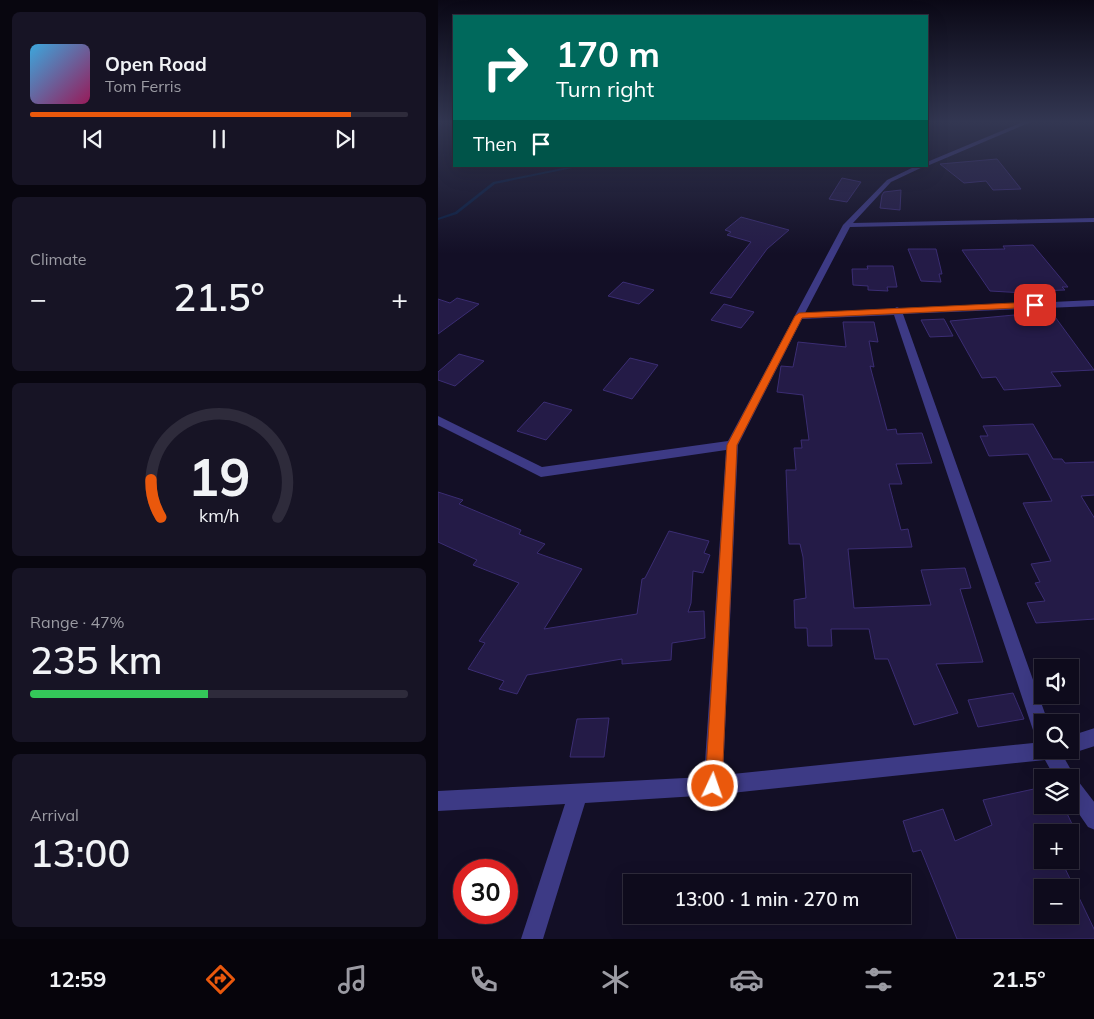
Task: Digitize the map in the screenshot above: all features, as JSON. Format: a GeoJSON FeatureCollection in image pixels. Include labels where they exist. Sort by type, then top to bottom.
{"type":"FeatureCollection","features":[{"type":"Feature","properties":{"kind":"street"},"geometry":{"type":"LineString","coordinates":[[713,786],[732,445],[847,225],[889,181],[920,167]]}},
{"type":"Feature","properties":{"kind":"street"},"geometry":{"type":"LineString","coordinates":[[847,225],[1094,220]]}},
{"type":"Feature","properties":{"kind":"street"},"geometry":{"type":"LineString","coordinates":[[799,316],[897,310],[1094,303]]}},
{"type":"Feature","properties":{"kind":"street"},"geometry":{"type":"LineString","coordinates":[[897,310],[1036,714]]}},
{"type":"Feature","properties":{"kind":"street"},"geometry":{"type":"LineString","coordinates":[[438,420],[541,472],[732,445]]}},
{"type":"Feature","properties":{"kind":"street"},"geometry":{"type":"LineString","coordinates":[[1079,742],[1094,737]]}},
{"type":"Feature","properties":{"kind":"street"},"geometry":{"type":"LineString","coordinates":[[438,801],[713,786],[1034,752]]}},
{"type":"Feature","properties":{"kind":"street"},"geometry":{"type":"LineString","coordinates":[[532,939],[578,794]]}},
{"type":"Feature","properties":{"kind":"street"},"geometry":{"type":"LineString","coordinates":[[1079,798],[1094,820]]}},
{"type":"Feature","properties":{"kind":"building"},"geometry":{"type":"Polygon","coordinates":[[[942,166],[1002,166],[1021,189],[993,190],[986,181],[964,183],[942,166]]]}},
{"type":"Feature","properties":{"kind":"building"},"geometry":{"type":"Polygon","coordinates":[[[842,178],[861,182],[847,202],[829,199],[842,178]]]}},
{"type":"Feature","properties":{"kind":"building"},"geometry":{"type":"Polygon","coordinates":[[[901,190],[900,210],[880,208],[884,192],[901,190]]]}},
{"type":"Feature","properties":{"kind":"building"},"geometry":{"type":"Polygon","coordinates":[[[741,217],[789,230],[767,249],[731,298],[710,293],[751,242],[727,235],[731,232],[725,230],[741,217]]]}},
{"type":"Feature","properties":{"kind":"building"},"geometry":{"type":"Polygon","coordinates":[[[1033,245],[1068,287],[1062,287],[1065,290],[1036,291],[1043,301],[1025,301],[1025,293],[990,291],[962,250],[1005,249],[1003,246],[1033,245]]]}},
{"type":"Feature","properties":{"kind":"building"},"geometry":{"type":"Polygon","coordinates":[[[908,249],[936,249],[942,274],[939,274],[941,282],[921,281],[908,249]]]}},
{"type":"Feature","properties":{"kind":"building"},"geometry":{"type":"Polygon","coordinates":[[[867,266],[893,266],[897,287],[887,287],[888,291],[868,290],[868,286],[853,285],[852,269],[868,269],[867,266]]]}},
{"type":"Feature","properties":{"kind":"building"},"geometry":{"type":"Polygon","coordinates":[[[623,282],[654,290],[639,304],[608,296],[623,282]]]}},
{"type":"Feature","properties":{"kind":"building"},"geometry":{"type":"Polygon","coordinates":[[[457,298],[479,304],[438,334],[438,299],[450,303],[457,298]]]}},
{"type":"Feature","properties":{"kind":"building"},"geometry":{"type":"Polygon","coordinates":[[[724,304],[754,312],[741,328],[711,320],[724,304]]]}},
{"type":"Feature","properties":{"kind":"building"},"geometry":{"type":"Polygon","coordinates":[[[1050,310],[1094,370],[1051,372],[1061,386],[1004,390],[996,377],[982,378],[950,321],[1025,314],[1025,311],[1050,310]]]}},
{"type":"Feature","properties":{"kind":"building"},"geometry":{"type":"Polygon","coordinates":[[[944,319],[953,336],[930,337],[921,320],[944,319]]]}},
{"type":"Feature","properties":{"kind":"building"},"geometry":{"type":"Polygon","coordinates":[[[843,322],[874,322],[878,342],[869,341],[874,367],[870,366],[887,430],[896,429],[897,434],[922,433],[932,463],[896,464],[902,484],[889,484],[901,530],[908,529],[912,547],[848,549],[854,608],[931,605],[921,570],[965,568],[971,588],[960,589],[983,662],[936,664],[958,713],[914,725],[888,659],[875,659],[869,629],[831,629],[832,646],[808,646],[807,628],[795,628],[794,600],[806,598],[803,557],[800,544],[789,544],[786,470],[796,470],[794,448],[802,448],[801,440],[809,440],[803,395],[777,392],[781,366],[793,367],[798,342],[846,347],[843,322]]]}},
{"type":"Feature","properties":{"kind":"building"},"geometry":{"type":"Polygon","coordinates":[[[459,354],[484,361],[455,386],[438,380],[438,372],[459,354]]]}},
{"type":"Feature","properties":{"kind":"building"},"geometry":{"type":"Polygon","coordinates":[[[630,358],[658,365],[632,399],[603,390],[630,358]]]}},
{"type":"Feature","properties":{"kind":"building"},"geometry":{"type":"Polygon","coordinates":[[[544,402],[572,410],[546,440],[517,431],[544,402]]]}},
{"type":"Feature","properties":{"kind":"building"},"geometry":{"type":"Polygon","coordinates":[[[1033,424],[1053,459],[1062,459],[1065,463],[1095,462],[1095,495],[1081,496],[1095,519],[1095,619],[1036,623],[1027,603],[1045,601],[1035,583],[1040,582],[1031,564],[1051,561],[1023,503],[1052,501],[1028,454],[989,456],[980,436],[988,436],[983,426],[1033,424]]]}},
{"type":"Feature","properties":{"kind":"building"},"geometry":{"type":"Polygon","coordinates":[[[438,492],[463,500],[459,504],[521,530],[519,534],[545,544],[537,553],[582,569],[544,629],[637,614],[642,579],[645,578],[669,531],[709,541],[704,553],[710,555],[703,573],[693,571],[691,603],[688,612],[704,611],[705,638],[672,643],[671,660],[622,664],[622,659],[527,675],[517,694],[499,689],[504,681],[468,669],[485,643],[479,641],[519,583],[473,565],[477,560],[438,542],[438,492]]]}},
{"type":"Feature","properties":{"kind":"building"},"geometry":{"type":"Polygon","coordinates":[[[1013,693],[1024,719],[978,727],[968,700],[1013,693]]]}},
{"type":"Feature","properties":{"kind":"building"},"geometry":{"type":"Polygon","coordinates":[[[609,718],[604,757],[570,757],[577,719],[609,718]]]}},
{"type":"Feature","properties":{"kind":"building"},"geometry":{"type":"Polygon","coordinates":[[[1034,789],[1034,814],[1067,814],[1072,824],[1034,824],[1034,869],[1065,869],[1070,879],[1034,879],[1034,924],[1079,924],[1079,898],[1095,931],[1095,939],[957,939],[921,850],[913,852],[903,821],[943,809],[955,841],[992,825],[983,800],[1034,789]]]}},
{"type":"Feature","properties":{"kind":"waterway"},"geometry":{"type":"LineString","coordinates":[[438,219],[456,213],[494,183],[575,167]]}},
{"type":"Feature","properties":{"kind":"route"},"geometry":{"type":"LineString","coordinates":[[713,786],[732,445],[799,316],[1035,305]]}}]}
